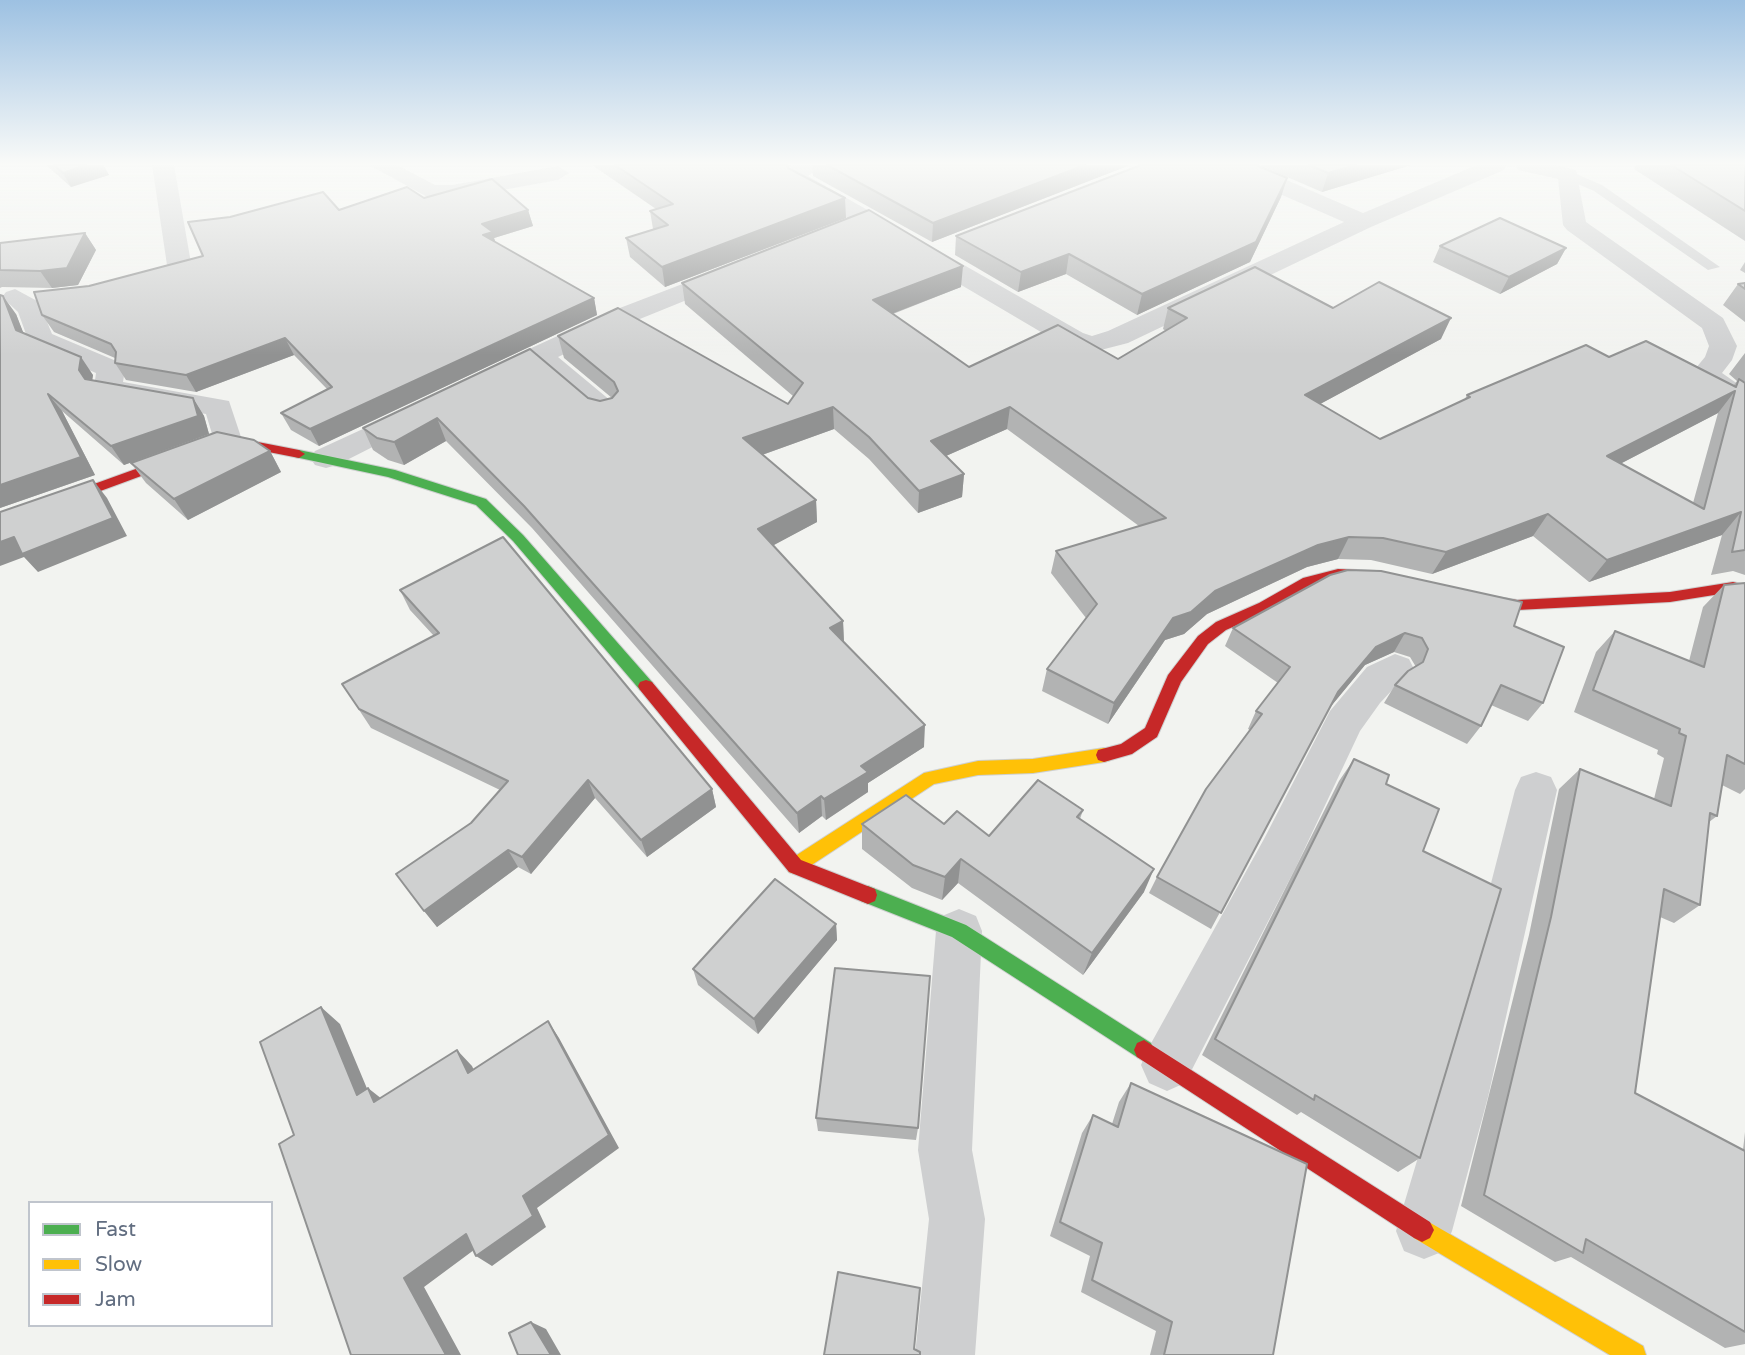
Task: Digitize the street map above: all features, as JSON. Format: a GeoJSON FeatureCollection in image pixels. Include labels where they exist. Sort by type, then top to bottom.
{"type":"FeatureCollection","features":[{"type":"Feature","properties":{"kind":"street"},"geometry":{"type":"LineString","coordinates":[[110,289],[180,269],[173,228]]}},
{"type":"Feature","properties":{"kind":"street"},"geometry":{"type":"LineString","coordinates":[[887,228],[1073,339],[1093,344],[1118,337],[1350,228]]}},
{"type":"Feature","properties":{"kind":"street"},"geometry":{"type":"LineString","coordinates":[[1580,228],[1714,324],[1723,346],[1718,360],[1705,374],[1745,402]]}},
{"type":"Feature","properties":{"kind":"street"},"geometry":{"type":"LineString","coordinates":[[930,254],[956,244]]}},
{"type":"Feature","properties":{"kind":"street"},"geometry":{"type":"LineString","coordinates":[[462,391],[634,312],[757,263]]}},
{"type":"Feature","properties":{"kind":"street"},"geometry":{"type":"LineString","coordinates":[[8,297],[52,299]]}},
{"type":"Feature","properties":{"kind":"street"},"geometry":{"type":"LineString","coordinates":[[8,297],[30,308],[40,339],[111,369],[108,388],[219,407],[228,440]]}},
{"type":"Feature","properties":{"kind":"street"},"geometry":{"type":"LineString","coordinates":[[539,355],[606,412]]}},
{"type":"Feature","properties":{"kind":"street"},"geometry":{"type":"LineString","coordinates":[[326,458],[437,403]]}},
{"type":"Feature","properties":{"kind":"street"},"geometry":{"type":"LineString","coordinates":[[0,523],[228,440],[390,473],[481,502],[518,538],[635,673],[795,866],[959,932],[1424,1231],[1634,1355]]}},
{"type":"Feature","properties":{"kind":"street"},"geometry":{"type":"LineString","coordinates":[[795,866],[930,778],[978,768],[1084,760],[1126,749],[1151,732],[1174,679],[1203,640],[1222,626],[1264,607],[1308,582],[1338,574],[1397,580]]}},
{"type":"Feature","properties":{"kind":"street"},"geometry":{"type":"LineString","coordinates":[[1447,591],[1502,605],[1670,597],[1733,587],[1745,590]]}},
{"type":"Feature","properties":{"kind":"street"},"geometry":{"type":"LineString","coordinates":[[1167,1065],[1280,853],[1344,722],[1366,692],[1381,677],[1395,669]]}},
{"type":"Feature","properties":{"kind":"street"},"geometry":{"type":"LineString","coordinates":[[1424,1231],[1462,1097],[1536,790]]}},
{"type":"Feature","properties":{"kind":"street"},"geometry":{"type":"LineString","coordinates":[[945,1355],[957,1219],[945,1150],[959,932]]}},
{"type":"Feature","properties":{"kind":"lane"},"geometry":{"type":"LineString","coordinates":[[1657,228],[1713,267]]}},
{"type":"Feature","properties":{"kind":"building"},"geometry":{"type":"Polygon","coordinates":[[[191,228],[488,228],[493,232],[483,235],[594,298],[310,429],[281,413],[332,387],[285,338],[186,375],[115,363],[116,352],[111,344],[42,315],[34,292],[89,286],[203,256],[191,228]]]}},
{"type":"Feature","properties":{"kind":"building"},"geometry":{"type":"Polygon","coordinates":[[[658,228],[765,228],[662,267],[626,238],[658,228]]]}},
{"type":"Feature","properties":{"kind":"building"},"geometry":{"type":"Polygon","coordinates":[[[822,228],[900,228],[963,266],[873,300],[969,367],[1058,325],[1118,359],[1187,318],[1168,308],[1255,267],[1333,308],[1379,282],[1451,318],[1305,395],[1380,439],[1470,397],[1467,395],[1586,345],[1609,357],[1646,341],[1736,387],[1739,379],[1745,383],[1745,550],[1732,552],[1741,512],[1607,560],[1548,514],[1446,552],[1383,538],[1349,537],[1318,545],[1215,591],[1191,612],[1173,618],[1114,703],[1047,669],[1097,604],[1056,551],[1166,518],[1010,407],[931,441],[964,474],[919,491],[869,437],[833,407],[743,438],[816,500],[758,529],[843,621],[830,628],[925,725],[861,766],[868,772],[824,799],[821,796],[797,813],[524,506],[437,418],[394,442],[377,438],[363,428],[530,349],[588,398],[600,401],[612,398],[618,391],[614,382],[558,336],[618,308],[788,404],[803,383],[682,283],[822,228]],[[1735,391],[1607,456],[1704,509],[1735,391]]]}},
{"type":"Feature","properties":{"kind":"building"},"geometry":{"type":"Polygon","coordinates":[[[976,228],[1263,228],[1256,242],[1142,294],[1069,254],[1021,272],[956,236],[976,228]]]}},
{"type":"Feature","properties":{"kind":"building"},"geometry":{"type":"Polygon","coordinates":[[[1478,228],[1523,228],[1566,248],[1509,277],[1440,246],[1478,228]]]}},
{"type":"Feature","properties":{"kind":"building"},"geometry":{"type":"Polygon","coordinates":[[[85,233],[67,268],[40,271],[0,270],[0,243],[85,233]]]}},
{"type":"Feature","properties":{"kind":"building"},"geometry":{"type":"Polygon","coordinates":[[[0,295],[3,296],[16,330],[81,357],[79,370],[85,379],[193,398],[198,416],[111,446],[48,394],[81,457],[0,485],[0,295]]]}},
{"type":"Feature","properties":{"kind":"building"},"geometry":{"type":"Polygon","coordinates":[[[217,432],[254,440],[270,451],[174,499],[131,463],[217,432]]]}},
{"type":"Feature","properties":{"kind":"building"},"geometry":{"type":"Polygon","coordinates":[[[93,480],[113,518],[22,554],[14,537],[0,542],[0,512],[93,480]]]}},
{"type":"Feature","properties":{"kind":"building"},"geometry":{"type":"Polygon","coordinates":[[[503,537],[712,789],[641,840],[588,780],[522,857],[508,850],[424,911],[396,874],[471,823],[508,781],[359,709],[342,684],[439,633],[400,590],[503,537]]]}},
{"type":"Feature","properties":{"kind":"building"},"geometry":{"type":"Polygon","coordinates":[[[1348,570],[1381,571],[1522,602],[1514,626],[1564,647],[1543,703],[1501,685],[1481,726],[1395,685],[1408,671],[1423,662],[1428,649],[1422,638],[1405,633],[1376,647],[1338,692],[1221,913],[1157,877],[1206,789],[1262,714],[1256,711],[1290,667],[1233,628],[1330,575],[1348,570]]]}},
{"type":"Feature","properties":{"kind":"building"},"geometry":{"type":"Polygon","coordinates":[[[1745,583],[1745,764],[1727,755],[1717,816],[1710,813],[1700,905],[1664,889],[1635,1093],[1745,1151],[1745,1332],[1586,1239],[1583,1253],[1484,1195],[1551,917],[1580,769],[1671,806],[1686,736],[1679,733],[1680,729],[1593,690],[1615,631],[1704,667],[1724,585],[1745,583]]]}},
{"type":"Feature","properties":{"kind":"building"},"geometry":{"type":"Polygon","coordinates":[[[1354,759],[1389,775],[1386,784],[1439,809],[1423,851],[1501,889],[1420,1158],[1315,1095],[1314,1100],[1215,1039],[1354,759]]]}},
{"type":"Feature","properties":{"kind":"building"},"geometry":{"type":"Polygon","coordinates":[[[1038,780],[1083,810],[1077,817],[1154,869],[1092,953],[961,859],[945,877],[913,865],[862,824],[906,795],[944,824],[957,811],[989,836],[1038,780]]]}},
{"type":"Feature","properties":{"kind":"building"},"geometry":{"type":"Polygon","coordinates":[[[775,879],[836,924],[754,1019],[693,969],[775,879]]]}},
{"type":"Feature","properties":{"kind":"building"},"geometry":{"type":"Polygon","coordinates":[[[835,968],[930,976],[918,1128],[816,1118],[835,968]]]}},
{"type":"Feature","properties":{"kind":"building"},"geometry":{"type":"Polygon","coordinates":[[[321,1007],[357,1095],[368,1088],[374,1102],[457,1050],[468,1073],[548,1021],[609,1135],[523,1196],[533,1216],[476,1256],[466,1234],[404,1278],[446,1355],[351,1355],[279,1144],[294,1135],[260,1042],[321,1007]]]}},
{"type":"Feature","properties":{"kind":"building"},"geometry":{"type":"Polygon","coordinates":[[[1131,1083],[1307,1164],[1273,1355],[1164,1355],[1172,1322],[1092,1280],[1102,1243],[1060,1222],[1093,1115],[1118,1127],[1131,1083]]]}},
{"type":"Feature","properties":{"kind":"building"},"geometry":{"type":"Polygon","coordinates":[[[838,1272],[920,1288],[914,1349],[920,1352],[920,1355],[824,1355],[838,1272]]]}},
{"type":"Feature","properties":{"kind":"building"},"geometry":{"type":"Polygon","coordinates":[[[531,1322],[551,1355],[518,1355],[509,1333],[531,1322]]]}},
{"type":"Feature","properties":{"kind":"traffic: fast"},"geometry":{"type":"LineString","coordinates":[[299,454],[390,473],[481,502],[518,538],[646,686]]}},
{"type":"Feature","properties":{"kind":"traffic: fast"},"geometry":{"type":"LineString","coordinates":[[868,895],[959,931],[1144,1050]]}},
{"type":"Feature","properties":{"kind":"traffic: slow"},"geometry":{"type":"LineString","coordinates":[[795,866],[930,778],[978,768],[1033,766],[1104,755]]}},
{"type":"Feature","properties":{"kind":"traffic: slow"},"geometry":{"type":"LineString","coordinates":[[1422,1230],[1634,1355]]}},
{"type":"Feature","properties":{"kind":"traffic: jam"},"geometry":{"type":"LineString","coordinates":[[0,523],[227,440],[299,454]]}},
{"type":"Feature","properties":{"kind":"traffic: jam"},"geometry":{"type":"LineString","coordinates":[[1104,755],[1126,749],[1151,732],[1174,679],[1203,640],[1221,626],[1264,607],[1308,582],[1338,574],[1377,576]]}},
{"type":"Feature","properties":{"kind":"traffic: jam"},"geometry":{"type":"LineString","coordinates":[[1469,598],[1517,605],[1670,597],[1733,587],[1745,590]]}},
{"type":"Feature","properties":{"kind":"traffic: jam"},"geometry":{"type":"LineString","coordinates":[[646,686],[795,866],[868,895]]}},
{"type":"Feature","properties":{"kind":"traffic: jam"},"geometry":{"type":"LineString","coordinates":[[1144,1050],[1422,1230]]}}]}
